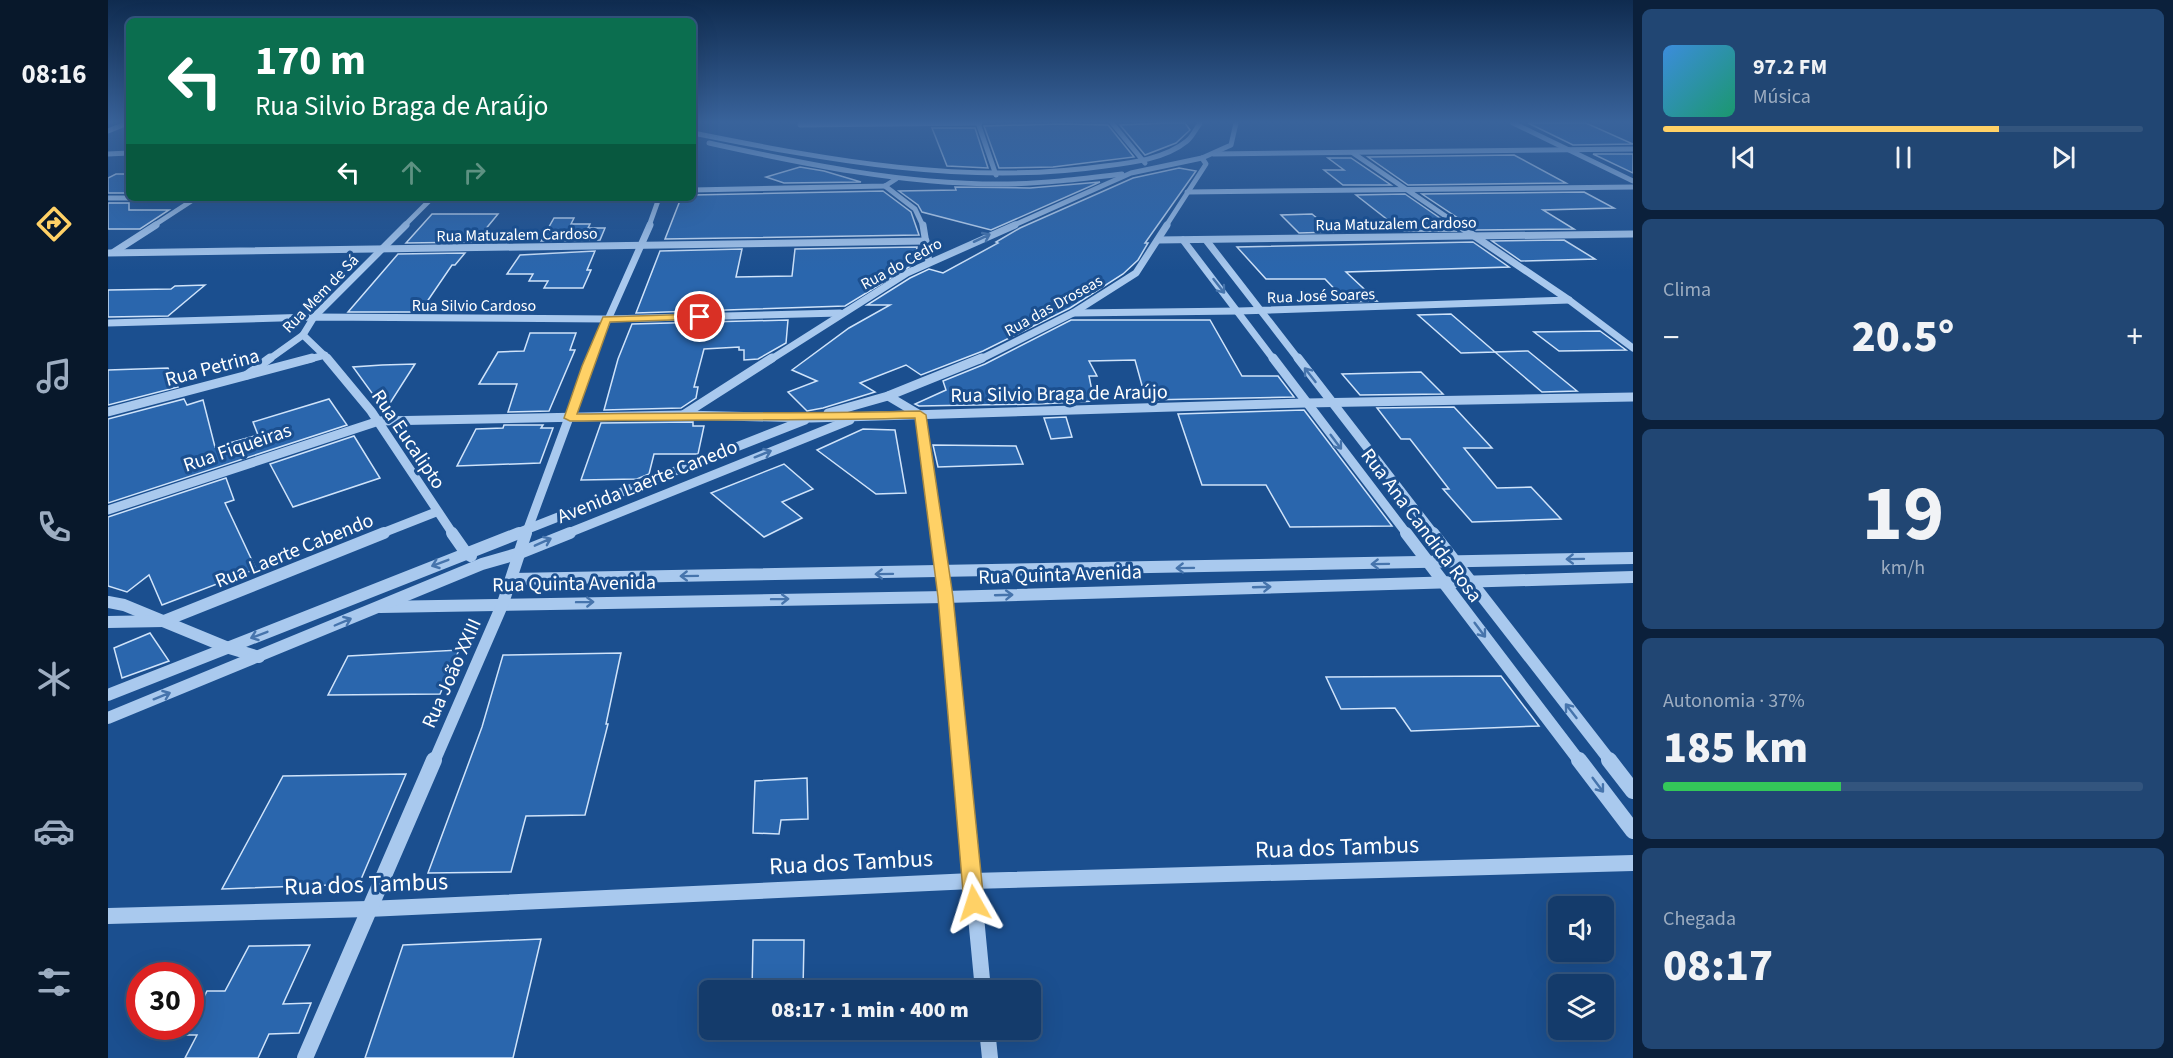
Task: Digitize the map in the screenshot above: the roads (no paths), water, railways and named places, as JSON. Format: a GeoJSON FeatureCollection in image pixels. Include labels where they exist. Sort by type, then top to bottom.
{"type":"FeatureCollection","features":[{"type":"Feature","properties":{"kind":"street"},"geometry":{"type":"LineString","coordinates":[[850,172],[896,179],[959,183],[1039,183],[1131,173]]}},
{"type":"Feature","properties":{"kind":"street"},"geometry":{"type":"LineString","coordinates":[[956,172],[996,175],[1056,172]]}},
{"type":"Feature","properties":{"kind":"street","name":"Rua do Cedro"},"geometry":{"type":"LineString","coordinates":[[683,416],[840,313],[907,273],[1135,172]]}},
{"type":"Feature","properties":{"kind":"street","name":"Rua das Droseas"},"geometry":{"type":"LineString","coordinates":[[888,396],[981,359],[1073,314],[1136,273],[1200,172]]}},
{"type":"Feature","properties":{"kind":"street"},"geometry":{"type":"LineString","coordinates":[[1381,172],[1569,300],[1633,348]]}},
{"type":"Feature","properties":{"kind":"street"},"geometry":{"type":"LineString","coordinates":[[1615,172],[1633,181]]}},
{"type":"Feature","properties":{"kind":"street"},"geometry":{"type":"LineString","coordinates":[[885,186],[896,179]]}},
{"type":"Feature","properties":{"kind":"street"},"geometry":{"type":"LineString","coordinates":[[696,190],[885,186],[904,197],[918,211],[922,218],[929,262]]}},
{"type":"Feature","properties":{"kind":"street"},"geometry":{"type":"LineString","coordinates":[[1187,192],[1633,187]]}},
{"type":"Feature","properties":{"kind":"street"},"geometry":{"type":"LineString","coordinates":[[108,198],[126,198]]}},
{"type":"Feature","properties":{"kind":"street"},"geometry":{"type":"LineString","coordinates":[[110,254],[191,201]]}},
{"type":"Feature","properties":{"kind":"street","name":"Rua Mem de Sá"},"geometry":{"type":"LineString","coordinates":[[247,375],[303,335],[314,317],[429,201]]}},
{"type":"Feature","properties":{"kind":"street","name":"Rua João XXIII"},"geometry":{"type":"LineString","coordinates":[[305,1058],[513,579],[527,530],[588,366],[607,319],[642,246],[658,201]]}},
{"type":"Feature","properties":{"kind":"street","name":"Rua Matuzalem Cardoso"},"geometry":{"type":"LineString","coordinates":[[1158,240],[1633,234]]}},
{"type":"Feature","properties":{"kind":"street","name":"Rua Ana Candida Rosa"},"geometry":{"type":"LineString","coordinates":[[1183,240],[1633,831]]}},
{"type":"Feature","properties":{"kind":"street","name":"Rua Ana Candida Rosa"},"geometry":{"type":"LineString","coordinates":[[1206,240],[1633,791]]}},
{"type":"Feature","properties":{"kind":"street","name":"Rua Matuzalem Cardoso"},"geometry":{"type":"LineString","coordinates":[[110,254],[926,241]]}},
{"type":"Feature","properties":{"kind":"street","name":"Rua José Soares"},"geometry":{"type":"LineString","coordinates":[[1073,314],[1569,300]]}},
{"type":"Feature","properties":{"kind":"street","name":"Rua Silvio Cardoso"},"geometry":{"type":"LineString","coordinates":[[108,323],[314,317],[607,319],[840,313]]}},
{"type":"Feature","properties":{"kind":"street","name":"Rua Eucalipto"},"geometry":{"type":"LineString","coordinates":[[303,335],[326,355],[379,421],[436,512],[466,553],[482,564]]}},
{"type":"Feature","properties":{"kind":"street","name":"Rua Petrina"},"geometry":{"type":"LineString","coordinates":[[108,412],[326,355]]}},
{"type":"Feature","properties":{"kind":"street"},"geometry":{"type":"LineString","coordinates":[[888,396],[920,415],[945,597],[982,980]]}},
{"type":"Feature","properties":{"kind":"street","name":"Avenida Laerte Canedo"},"geometry":{"type":"LineString","coordinates":[[108,718],[482,564],[520,553],[858,416],[888,396]]}},
{"type":"Feature","properties":{"kind":"street","name":"Avenida Laerte Canedo"},"geometry":{"type":"LineString","coordinates":[[108,695],[811,418],[888,396]]}},
{"type":"Feature","properties":{"kind":"street","name":"Rua Silvio Braga de Araújo"},"geometry":{"type":"LineString","coordinates":[[379,421],[683,416],[811,418],[1306,403],[1633,397]]}},
{"type":"Feature","properties":{"kind":"street","name":"Rua Fiqueiras"},"geometry":{"type":"LineString","coordinates":[[108,510],[379,421]]}},
{"type":"Feature","properties":{"kind":"street","name":"Rua Laerte Cabendo"},"geometry":{"type":"LineString","coordinates":[[164,621],[436,512]]}},
{"type":"Feature","properties":{"kind":"street","name":"Rua Quinta Avenida"},"geometry":{"type":"LineString","coordinates":[[513,579],[942,573],[1633,558]]}},
{"type":"Feature","properties":{"kind":"street","name":"Rua Quinta Avenida"},"geometry":{"type":"LineString","coordinates":[[380,607],[503,603],[945,597],[1633,577]]}},
{"type":"Feature","properties":{"kind":"street"},"geometry":{"type":"LineString","coordinates":[[108,602],[124,605],[226,647],[259,657]]}},
{"type":"Feature","properties":{"kind":"street"},"geometry":{"type":"LineString","coordinates":[[108,622],[164,621]]}},
{"type":"Feature","properties":{"kind":"street","name":"Rua dos Tambus"},"geometry":{"type":"LineString","coordinates":[[108,916],[368,909],[972,881],[1633,863]]}},
{"type":"Feature","properties":{"kind":"street"},"geometry":{"type":"LineString","coordinates":[[988,1040],[990,1058]]}}]}
